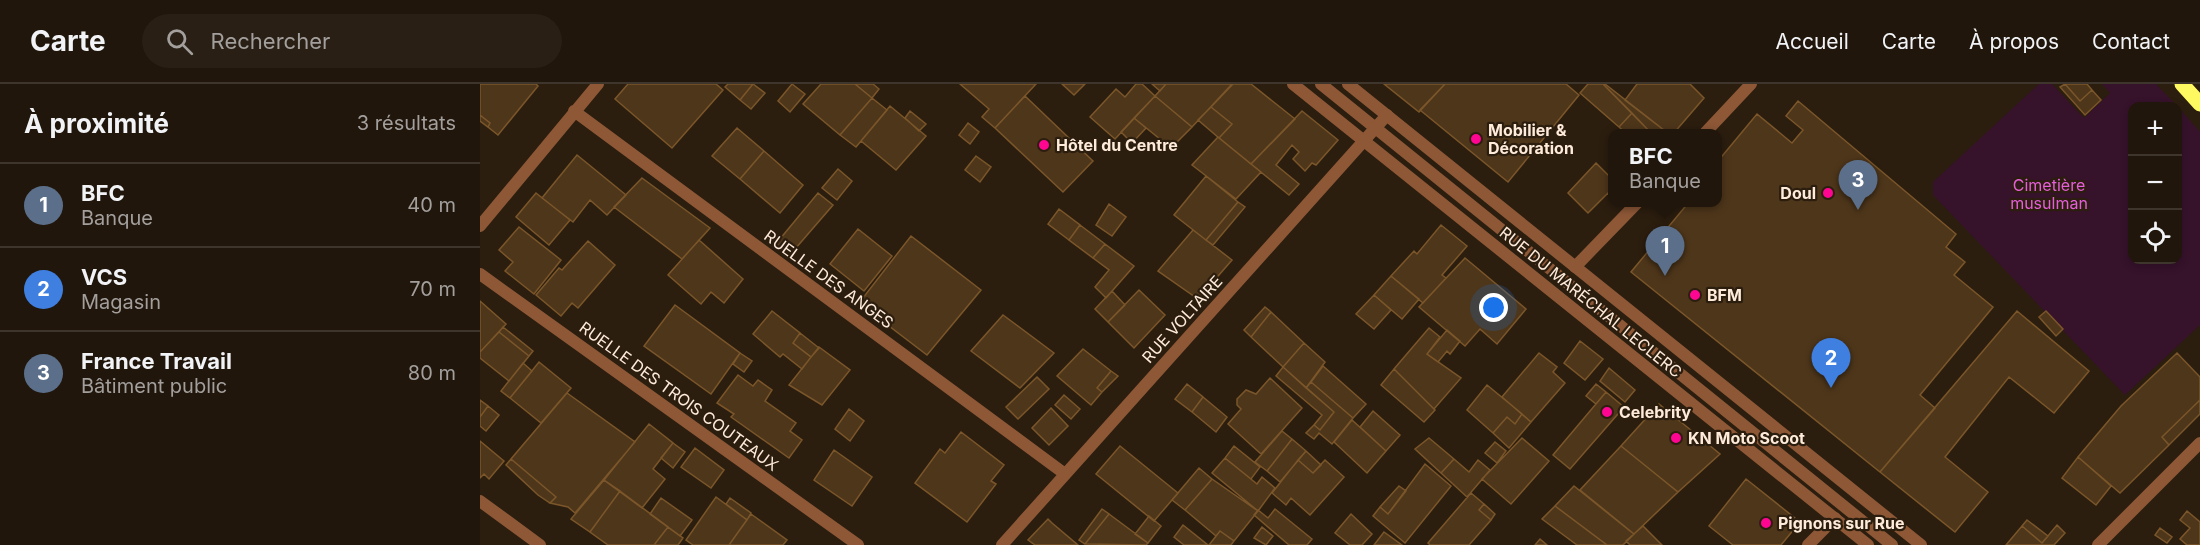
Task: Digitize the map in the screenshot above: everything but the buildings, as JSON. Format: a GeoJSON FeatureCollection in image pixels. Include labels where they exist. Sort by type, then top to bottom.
{"type":"FeatureCollection","features":[{"type":"Feature","properties":{"kind":"main road"},"geometry":{"type":"LineString","coordinates":[[2182,84],[2200,104]]}},
{"type":"Feature","properties":{"kind":"street"},"geometry":{"type":"LineString","coordinates":[[480,226],[597,84]]}},
{"type":"Feature","properties":{"kind":"street","name":"RUE DU MARÉCHAL LECLERC"},"geometry":{"type":"LineString","coordinates":[[1293,84],[1868,545]]}},
{"type":"Feature","properties":{"kind":"street","name":"RUE DU MARÉCHAL LECLERC"},"geometry":{"type":"LineString","coordinates":[[1321,84],[1892,545]]}},
{"type":"Feature","properties":{"kind":"street","name":"RUE DU MARÉCHAL LECLERC"},"geometry":{"type":"LineString","coordinates":[[1348,84],[1921,545]]}},
{"type":"Feature","properties":{"kind":"street"},"geometry":{"type":"LineString","coordinates":[[1709,129],[1751,84]]}},
{"type":"Feature","properties":{"kind":"street","name":"RUELLE DES ANGES"},"geometry":{"type":"LineString","coordinates":[[574,111],[1065,474]]}},
{"type":"Feature","properties":{"kind":"street","name":"RUE VOLTAIRE"},"geometry":{"type":"LineString","coordinates":[[1002,545],[1388,115]]}},
{"type":"Feature","properties":{"kind":"street"},"geometry":{"type":"LineString","coordinates":[[1575,267],[1633,207]]}},
{"type":"Feature","properties":{"kind":"street","name":"RUELLE DES TROIS COUTEAUX"},"geometry":{"type":"LineString","coordinates":[[480,274],[858,545]]}},
{"type":"Feature","properties":{"kind":"street"},"geometry":{"type":"LineString","coordinates":[[2098,545],[2200,443]]}},
{"type":"Feature","properties":{"kind":"street"},"geometry":{"type":"LineString","coordinates":[[480,501],[540,545]]}},
{"type":"Feature","properties":{"kind":"street"},"geometry":{"type":"LineString","coordinates":[[1808,545],[1835,518]]}},
{"type":"Feature","properties":{"kind":"green space","name":"Cimetière musulman"},"geometry":{"type":"Polygon","coordinates":[[[2039,84],[2052,84],[2084,118],[2110,93],[2102,84],[2156,84],[2173,102],[2128,102],[2128,264],[2182,264],[2182,112],[2200,132],[2200,325],[2125,395],[1933,195],[1933,182],[2039,84]]]}},
{"type":"Feature","properties":{"kind":"place","name":"Mobilier & Décoration"},"geometry":{"type":"Point","coordinates":[1476,139]}},
{"type":"Feature","properties":{"kind":"place","name":"Hôtel du Centre"},"geometry":{"type":"Point","coordinates":[1044,145]}},
{"type":"Feature","properties":{"kind":"place","name":"Doul"},"geometry":{"type":"Point","coordinates":[1828,193]}},
{"type":"Feature","properties":{"kind":"place","name":"France Travail"},"geometry":{"type":"Point","coordinates":[1858,210]}},
{"type":"Feature","properties":{"kind":"place","name":"BFC"},"geometry":{"type":"Point","coordinates":[1665,276]}},
{"type":"Feature","properties":{"kind":"place","name":"BFM"},"geometry":{"type":"Point","coordinates":[1695,295]}},
{"type":"Feature","properties":{"kind":"place","name":"VCS"},"geometry":{"type":"Point","coordinates":[1831,388]}},
{"type":"Feature","properties":{"kind":"place","name":"Celebrity"},"geometry":{"type":"Point","coordinates":[1607,412]}},
{"type":"Feature","properties":{"kind":"place","name":"KN Moto Scoot"},"geometry":{"type":"Point","coordinates":[1676,438]}},
{"type":"Feature","properties":{"kind":"place","name":"Pignons sur Rue"},"geometry":{"type":"Point","coordinates":[1766,523]}}]}
